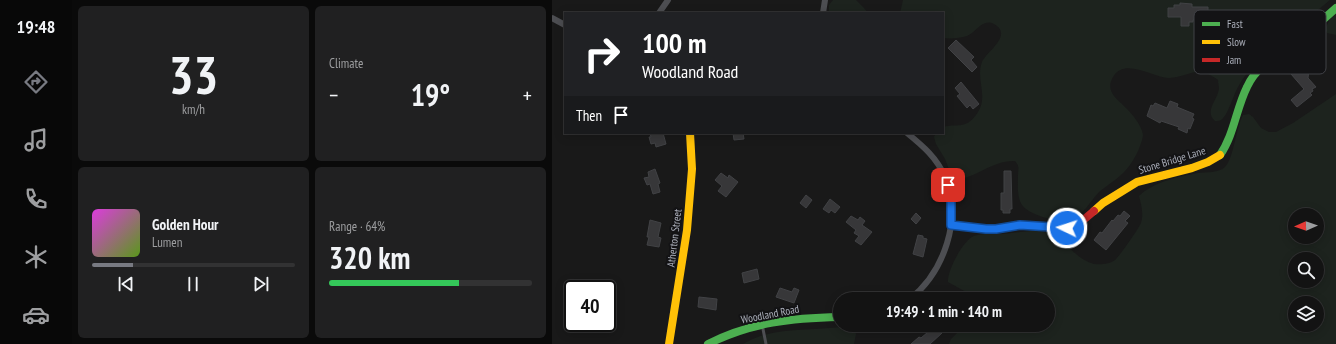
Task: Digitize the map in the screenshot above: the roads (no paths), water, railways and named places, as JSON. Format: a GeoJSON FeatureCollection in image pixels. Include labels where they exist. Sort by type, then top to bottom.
{"type":"FeatureCollection","features":[{"type":"Feature","properties":{"kind":"street"},"geometry":{"type":"LineString","coordinates":[[660,12],[668,0]]}},
{"type":"Feature","properties":{"kind":"street"},"geometry":{"type":"LineString","coordinates":[[823,12],[825,0]]}},
{"type":"Feature","properties":{"kind":"street","name":"Stone Bridge Lane"},"geometry":{"type":"LineString","coordinates":[[1326,17],[1336,8]]}},
{"type":"Feature","properties":{"kind":"street"},"geometry":{"type":"LineString","coordinates":[[552,18],[564,24]]}},
{"type":"Feature","properties":{"kind":"street","name":"Stone Bridge Lane"},"geometry":{"type":"LineString","coordinates":[[951,225],[986,229],[1020,225],[1067,228],[1075,227],[1108,199],[1137,182],[1192,168],[1215,158],[1220,155],[1226,146],[1245,92],[1255,74]]}},
{"type":"Feature","properties":{"kind":"street","name":"Atherton Street"},"geometry":{"type":"LineString","coordinates":[[669,344],[687,230],[692,169],[690,134]]}},
{"type":"Feature","properties":{"kind":"street"},"geometry":{"type":"LineString","coordinates":[[908,134],[929,152],[938,164],[945,177],[951,201],[951,225],[948,241],[938,264],[917,292]]}},
{"type":"Feature","properties":{"kind":"street","name":"Woodland Road"},"geometry":{"type":"LineString","coordinates":[[708,344],[724,336],[762,324],[800,318],[833,317]]}},
{"type":"Feature","properties":{"kind":"lane"},"geometry":{"type":"LineString","coordinates":[[762,324],[766,344]]}}]}
